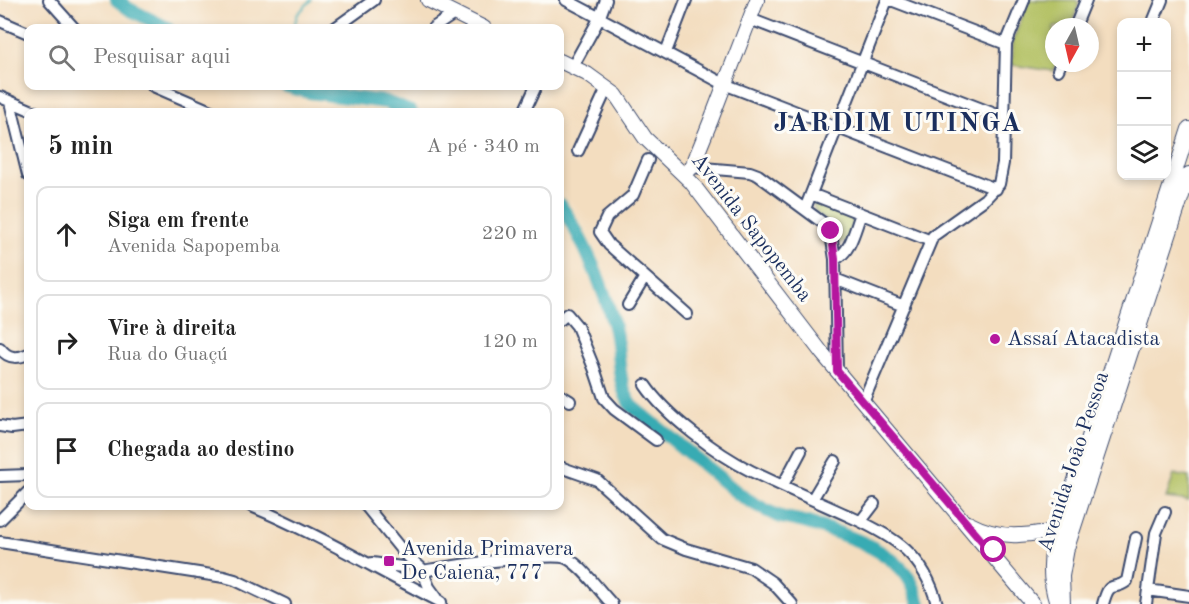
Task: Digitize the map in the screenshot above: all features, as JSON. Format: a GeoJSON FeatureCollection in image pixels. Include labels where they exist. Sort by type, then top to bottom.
{"type":"FeatureCollection","features":[{"type":"Feature","properties":{"kind":"main road"},"geometry":{"type":"LineString","coordinates":[[428,0],[475,24]]}},
{"type":"Feature","properties":{"kind":"main road"},"geometry":{"type":"LineString","coordinates":[[688,171],[757,0]]}},
{"type":"Feature","properties":{"kind":"main road","name":"Avenida Sapopemba"},"geometry":{"type":"LineString","coordinates":[[566,63],[607,88],[622,102],[645,138],[688,171],[837,371],[1034,604]]}},
{"type":"Feature","properties":{"kind":"main road","name":"Avenida João Pessoa"},"geometry":{"type":"LineString","coordinates":[[1058,601],[1052,584],[1050,563],[1057,534],[1189,129]]}},
{"type":"Feature","properties":{"kind":"main road","name":"Avenida João Pessoa"},"geometry":{"type":"LineString","coordinates":[[1058,601],[1067,548],[1189,174]]}},
{"type":"Feature","properties":{"kind":"main road"},"geometry":{"type":"LineString","coordinates":[[1040,532],[1052,527],[1062,518]]}},
{"type":"Feature","properties":{"kind":"main road","name":"Avenida Sapopemba"},"geometry":{"type":"LineString","coordinates":[[966,522],[987,531],[1011,535]]}},
{"type":"Feature","properties":{"kind":"main road","name":"Avenida João Pessoa"},"geometry":{"type":"LineString","coordinates":[[1011,535],[1040,532],[1057,534]]}},
{"type":"Feature","properties":{"kind":"main road"},"geometry":{"type":"LineString","coordinates":[[1057,534],[1066,537],[1067,548]]}},
{"type":"Feature","properties":{"kind":"main road"},"geometry":{"type":"LineString","coordinates":[[993,554],[999,542],[1011,535]]}},
{"type":"Feature","properties":{"kind":"street"},"geometry":{"type":"LineString","coordinates":[[49,0],[70,24]]}},
{"type":"Feature","properties":{"kind":"street"},"geometry":{"type":"LineString","coordinates":[[341,24],[374,0]]}},
{"type":"Feature","properties":{"kind":"street"},"geometry":{"type":"LineString","coordinates":[[566,0],[724,84],[996,189]]}},
{"type":"Feature","properties":{"kind":"street"},"geometry":{"type":"LineString","coordinates":[[566,63],[599,19],[606,0]]}},
{"type":"Feature","properties":{"kind":"street"},"geometry":{"type":"LineString","coordinates":[[666,52],[686,0]]}},
{"type":"Feature","properties":{"kind":"street"},"geometry":{"type":"LineString","coordinates":[[805,209],[889,0],[1006,44]]}},
{"type":"Feature","properties":{"kind":"street"},"geometry":{"type":"LineString","coordinates":[[863,402],[936,232],[996,189],[1003,170],[1006,44],[1024,0]]}},
{"type":"Feature","properties":{"kind":"street"},"geometry":{"type":"LineString","coordinates":[[1079,18],[1086,0]]}},
{"type":"Feature","properties":{"kind":"street"},"geometry":{"type":"LineString","coordinates":[[1155,18],[1162,0]]}},
{"type":"Feature","properties":{"kind":"street"},"geometry":{"type":"LineString","coordinates":[[439,24],[454,14]]}},
{"type":"Feature","properties":{"kind":"street"},"geometry":{"type":"LineString","coordinates":[[750,19],[1005,118]]}},
{"type":"Feature","properties":{"kind":"street"},"geometry":{"type":"LineString","coordinates":[[0,21],[24,31]]}},
{"type":"Feature","properties":{"kind":"street"},"geometry":{"type":"LineString","coordinates":[[578,151],[607,88]]}},
{"type":"Feature","properties":{"kind":"street"},"geometry":{"type":"LineString","coordinates":[[162,90],[204,108]]}},
{"type":"Feature","properties":{"kind":"street"},"geometry":{"type":"LineString","coordinates":[[526,108],[534,90]]}},
{"type":"Feature","properties":{"kind":"street"},"geometry":{"type":"LineString","coordinates":[[5,100],[25,108]]}},
{"type":"Feature","properties":{"kind":"street"},"geometry":{"type":"LineString","coordinates":[[5,100],[24,162]]}},
{"type":"Feature","properties":{"kind":"street"},"geometry":{"type":"LineString","coordinates":[[648,160],[633,195],[607,217],[600,230],[601,235],[609,245],[687,314]]}},
{"type":"Feature","properties":{"kind":"street"},"geometry":{"type":"LineString","coordinates":[[688,171],[754,173],[830,228],[835,259],[837,371]]}},
{"type":"Feature","properties":{"kind":"street"},"geometry":{"type":"LineString","coordinates":[[811,194],[931,241]]}},
{"type":"Feature","properties":{"kind":"street"},"geometry":{"type":"LineString","coordinates":[[835,259],[841,257],[846,250],[861,214]]}},
{"type":"Feature","properties":{"kind":"street"},"geometry":{"type":"LineString","coordinates":[[628,305],[645,277]]}},
{"type":"Feature","properties":{"kind":"street"},"geometry":{"type":"LineString","coordinates":[[835,279],[904,306]]}},
{"type":"Feature","properties":{"kind":"street"},"geometry":{"type":"LineString","coordinates":[[564,318],[577,326],[601,392],[608,404],[656,440]]}},
{"type":"Feature","properties":{"kind":"street"},"geometry":{"type":"LineString","coordinates":[[0,348],[6,355],[15,358],[24,355]]}},
{"type":"Feature","properties":{"kind":"street"},"geometry":{"type":"LineString","coordinates":[[645,385],[663,406],[704,441],[748,470],[891,537],[916,561],[929,579],[937,604]]}},
{"type":"Feature","properties":{"kind":"street"},"geometry":{"type":"LineString","coordinates":[[564,397],[570,401]]}},
{"type":"Feature","properties":{"kind":"street"},"geometry":{"type":"LineString","coordinates":[[0,426],[24,426]]}},
{"type":"Feature","properties":{"kind":"street"},"geometry":{"type":"LineString","coordinates":[[783,485],[801,451]]}},
{"type":"Feature","properties":{"kind":"street"},"geometry":{"type":"LineString","coordinates":[[815,500],[835,461]]}},
{"type":"Feature","properties":{"kind":"street"},"geometry":{"type":"LineString","coordinates":[[564,468],[597,480],[662,539],[686,549],[740,563],[761,573],[792,604]]}},
{"type":"Feature","properties":{"kind":"street"},"geometry":{"type":"LineString","coordinates":[[0,476],[24,475]]}},
{"type":"Feature","properties":{"kind":"street"},"geometry":{"type":"LineString","coordinates":[[0,520],[24,496]]}},
{"type":"Feature","properties":{"kind":"street"},"geometry":{"type":"LineString","coordinates":[[861,521],[874,504]]}},
{"type":"Feature","properties":{"kind":"street"},"geometry":{"type":"LineString","coordinates":[[259,510],[366,562],[443,603]]}},
{"type":"Feature","properties":{"kind":"street"},"geometry":{"type":"LineString","coordinates":[[369,510],[420,570],[434,594],[443,603]]}},
{"type":"Feature","properties":{"kind":"street"},"geometry":{"type":"LineString","coordinates":[[1146,604],[1156,533],[1165,512]]}},
{"type":"Feature","properties":{"kind":"street"},"geometry":{"type":"LineString","coordinates":[[1103,604],[1107,591],[1113,585],[1124,584],[1128,581],[1136,538]]}},
{"type":"Feature","properties":{"kind":"street"},"geometry":{"type":"LineString","coordinates":[[0,542],[219,576],[235,580],[285,604]]}},
{"type":"Feature","properties":{"kind":"street"},"geometry":{"type":"LineString","coordinates":[[394,542],[403,567],[400,576],[407,585]]}},
{"type":"Feature","properties":{"kind":"street"},"geometry":{"type":"LineString","coordinates":[[366,562],[403,567],[410,563],[420,570],[562,556],[574,563],[612,604]]}},
{"type":"Feature","properties":{"kind":"street"},"geometry":{"type":"LineString","coordinates":[[407,585],[420,583],[420,570]]}},
{"type":"Feature","properties":{"kind":"street"},"geometry":{"type":"LineString","coordinates":[[1148,590],[1189,596]]}},
{"type":"Feature","properties":{"kind":"green space"},"geometry":{"type":"Polygon","coordinates":[[[1029,0],[1076,0],[1079,3],[1074,18],[1045,18],[1045,70],[1012,65],[1013,40],[1029,0]]]}},
{"type":"Feature","properties":{"kind":"green space"},"geometry":{"type":"Polygon","coordinates":[[[818,201],[854,217],[845,242],[839,243],[834,228],[815,211],[813,203],[818,201]]]}},
{"type":"Feature","properties":{"kind":"green space"},"geometry":{"type":"Polygon","coordinates":[[[1174,475],[1189,477],[1189,501],[1166,498],[1174,475]]]}},
{"type":"Feature","properties":{"kind":"waterway"},"geometry":{"type":"LineString","coordinates":[[117,0],[129,9],[159,24]]}},
{"type":"Feature","properties":{"kind":"waterway"},"geometry":{"type":"LineString","coordinates":[[295,24],[297,15],[311,0]]}},
{"type":"Feature","properties":{"kind":"waterway"},"geometry":{"type":"LineString","coordinates":[[301,90],[386,102],[401,108]]}},
{"type":"Feature","properties":{"kind":"waterway"},"geometry":{"type":"LineString","coordinates":[[564,211],[593,265],[606,299],[615,331],[621,380],[632,406],[740,495],[755,504],[781,517],[833,531],[879,551],[903,570],[915,590],[919,604]]}},
{"type":"Feature","properties":{"kind":"place","name":"Assaí Atacadista"},"geometry":{"type":"Point","coordinates":[995,339]}},
{"type":"Feature","properties":{"kind":"place","name":"Avenida Primavera De Caiena, 777"},"geometry":{"type":"Point","coordinates":[389,561]}},
{"type":"Feature","properties":{"kind":"district","name":"JARDIM UTINGA"},"geometry":{"type":"Point","coordinates":[898,123]}},
{"type":"Feature","properties":{"kind":"route"},"geometry":{"type":"LineString","coordinates":[[831,231],[835,259],[837,371],[993,554],[994,550]]}}]}
